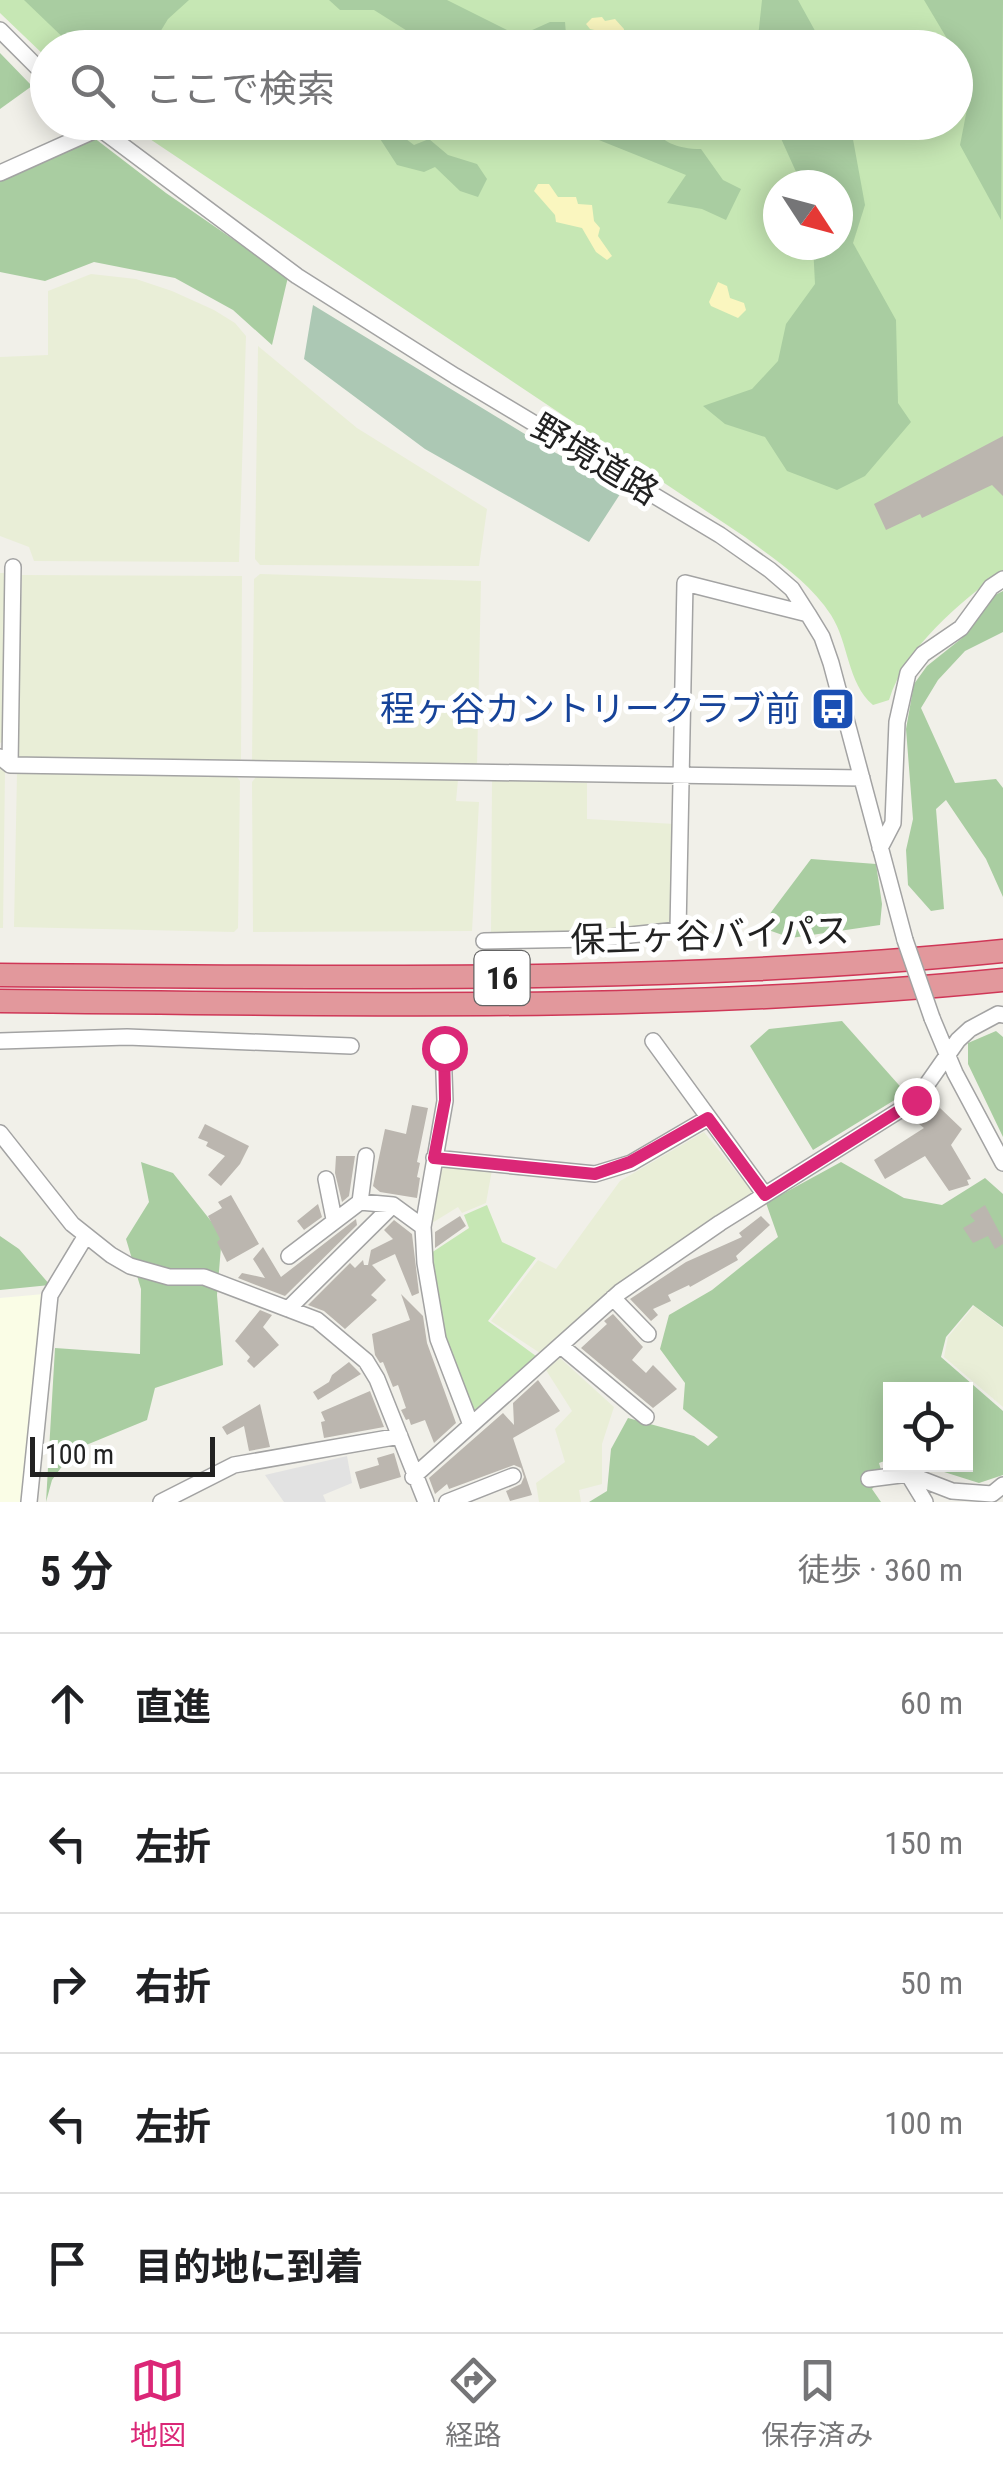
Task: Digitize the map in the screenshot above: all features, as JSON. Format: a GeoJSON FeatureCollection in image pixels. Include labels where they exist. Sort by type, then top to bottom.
{"type":"FeatureCollection","features":[{"type":"Feature","properties":{"kind":"highway","name":"保土ヶ谷バイパス"},"geometry":{"type":"LineString","coordinates":[[0,974],[511,978],[728,973],[882,964],[1003,951]]}},
{"type":"Feature","properties":{"kind":"highway","name":"保土ヶ谷バイパス"},"geometry":{"type":"LineString","coordinates":[[0,1001],[547,1006],[705,1002],[897,991],[1003,980]]}},
{"type":"Feature","properties":{"kind":"street"},"geometry":{"type":"LineString","coordinates":[[0,30],[30,60]]}},
{"type":"Feature","properties":{"kind":"street"},"geometry":{"type":"LineString","coordinates":[[0,173],[66,140]]}},
{"type":"Feature","properties":{"kind":"street","name":"野境道路"},"geometry":{"type":"LineString","coordinates":[[113,140],[297,276],[720,535],[781,580],[808,614],[831,663],[905,940],[948,1054]]}},
{"type":"Feature","properties":{"kind":"street"},"geometry":{"type":"LineString","coordinates":[[13,567],[5,761],[862,778]]}},
{"type":"Feature","properties":{"kind":"street"},"geometry":{"type":"LineString","coordinates":[[880,848],[892,824],[897,722],[908,673],[924,654],[961,628],[991,586],[1003,579]]}},
{"type":"Feature","properties":{"kind":"street"},"geometry":{"type":"LineString","coordinates":[[484,941],[592,939],[678,930],[685,582],[808,614]]}},
{"type":"Feature","properties":{"kind":"street"},"geometry":{"type":"LineString","coordinates":[[413,1477],[656,1264],[916,1100],[970,1029],[1003,1015]]}},
{"type":"Feature","properties":{"kind":"street"},"geometry":{"type":"LineString","coordinates":[[0,1041],[128,1037],[351,1046]]}},
{"type":"Feature","properties":{"kind":"street"},"geometry":{"type":"LineString","coordinates":[[653,1041],[765,1195]]}},
{"type":"Feature","properties":{"kind":"street"},"geometry":{"type":"LineString","coordinates":[[444,1048],[445,1100],[423,1228],[425,1263],[438,1339],[471,1425]]}},
{"type":"Feature","properties":{"kind":"street"},"geometry":{"type":"LineString","coordinates":[[948,1054],[1003,1163]]}},
{"type":"Feature","properties":{"kind":"street"},"geometry":{"type":"LineString","coordinates":[[434,1158],[595,1174],[630,1162],[708,1118]]}},
{"type":"Feature","properties":{"kind":"street"},"geometry":{"type":"LineString","coordinates":[[0,1132],[85,1237],[130,1266],[170,1277],[204,1276],[317,1320],[366,1361],[386,1395],[419,1500]]}},
{"type":"Feature","properties":{"kind":"street"},"geometry":{"type":"LineString","coordinates":[[360,1202],[366,1156]]}},
{"type":"Feature","properties":{"kind":"street"},"geometry":{"type":"LineString","coordinates":[[326,1180],[334,1219]]}},
{"type":"Feature","properties":{"kind":"street"},"geometry":{"type":"LineString","coordinates":[[289,1256],[360,1202],[393,1205],[423,1228]]}},
{"type":"Feature","properties":{"kind":"street"},"geometry":{"type":"LineString","coordinates":[[288,1309],[393,1205]]}},
{"type":"Feature","properties":{"kind":"street"},"geometry":{"type":"LineString","coordinates":[[29,1502],[50,1295],[85,1237]]}},
{"type":"Feature","properties":{"kind":"street"},"geometry":{"type":"LineString","coordinates":[[614,1298],[648,1334]]}},
{"type":"Feature","properties":{"kind":"street"},"geometry":{"type":"LineString","coordinates":[[562,1346],[646,1417]]}},
{"type":"Feature","properties":{"kind":"street"},"geometry":{"type":"LineString","coordinates":[[161,1502],[234,1466],[400,1436]]}},
{"type":"Feature","properties":{"kind":"street"},"geometry":{"type":"LineString","coordinates":[[869,1480],[908,1474],[952,1491],[992,1494],[1003,1485]]}},
{"type":"Feature","properties":{"kind":"street"},"geometry":{"type":"LineString","coordinates":[[908,1474],[925,1502]]}},
{"type":"Feature","properties":{"kind":"street"},"geometry":{"type":"LineString","coordinates":[[447,1502],[513,1476]]}},
{"type":"Feature","properties":{"kind":"shaded area"},"geometry":{"type":"Polygon","coordinates":[[[91,274],[136,279],[172,291],[214,310],[235,323],[246,336],[239,562],[34,561],[29,547],[0,536],[0,357],[48,355],[48,291],[91,274]]]}},
{"type":"Feature","properties":{"kind":"shaded area"},"geometry":{"type":"Polygon","coordinates":[[[313,305],[556,453],[624,488],[589,542],[425,449],[304,359],[313,305]]]}},
{"type":"Feature","properties":{"kind":"shaded area"},"geometry":{"type":"Polygon","coordinates":[[[258,346],[357,428],[487,509],[479,566],[260,565],[255,559],[258,346]]]}},
{"type":"Feature","properties":{"kind":"shaded area"},"geometry":{"type":"Polygon","coordinates":[[[0,573],[9,573],[4,741],[0,743],[0,573]]]}},
{"type":"Feature","properties":{"kind":"shaded area"},"geometry":{"type":"Polygon","coordinates":[[[260,574],[481,581],[477,766],[252,760],[254,579],[260,574]]]}},
{"type":"Feature","properties":{"kind":"shaded area"},"geometry":{"type":"Polygon","coordinates":[[[22,575],[242,576],[241,759],[237,763],[17,759],[22,575]]]}},
{"type":"Feature","properties":{"kind":"shaded area"},"geometry":{"type":"Polygon","coordinates":[[[0,766],[5,771],[3,928],[0,928],[0,766]]]}},
{"type":"Feature","properties":{"kind":"shaded area"},"geometry":{"type":"Polygon","coordinates":[[[17,772],[237,777],[238,928],[234,932],[14,927],[17,772]]]}},
{"type":"Feature","properties":{"kind":"shaded area"},"geometry":{"type":"Polygon","coordinates":[[[257,776],[458,780],[456,801],[479,802],[472,931],[253,932],[252,782],[257,776]]]}},
{"type":"Feature","properties":{"kind":"shaded area"},"geometry":{"type":"Polygon","coordinates":[[[492,780],[587,783],[587,819],[675,824],[670,923],[579,933],[491,934],[492,780]]]}},
{"type":"Feature","properties":{"kind":"shaded area"},"geometry":{"type":"Polygon","coordinates":[[[704,1132],[755,1195],[543,1355],[491,1321],[538,1260],[556,1269],[620,1181],[704,1132]]]}},
{"type":"Feature","properties":{"kind":"shaded area"},"geometry":{"type":"Polygon","coordinates":[[[441,1164],[492,1170],[486,1203],[462,1213],[458,1207],[432,1223],[441,1164]]]}},
{"type":"Feature","properties":{"kind":"shaded area"},"geometry":{"type":"Polygon","coordinates":[[[44,1294],[24,1502],[0,1502],[0,1298],[44,1294]]]}},
{"type":"Feature","properties":{"kind":"shaded area"},"geometry":{"type":"Polygon","coordinates":[[[974,1306],[1003,1328],[1003,1407],[944,1357],[948,1337],[974,1306]]]}},
{"type":"Feature","properties":{"kind":"shaded area"},"geometry":{"type":"Polygon","coordinates":[[[560,1358],[614,1407],[602,1444],[602,1484],[579,1490],[581,1502],[539,1502],[536,1483],[565,1462],[555,1429],[572,1411],[546,1370],[560,1358]]]}},
{"type":"Feature","properties":{"kind":"shaded area"},"geometry":{"type":"Polygon","coordinates":[[[347,1456],[352,1483],[323,1495],[326,1502],[284,1502],[265,1475],[347,1456]]]}},
{"type":"Feature","properties":{"kind":"green space"},"geometry":{"type":"Polygon","coordinates":[[[0,0],[1003,0],[1003,570],[921,644],[889,700],[873,705],[858,686],[831,615],[813,592],[780,563],[151,140],[973,140],[973,30],[30,30],[30,42],[0,13],[0,0]]]}},
{"type":"Feature","properties":{"kind":"green space"},"geometry":{"type":"Polygon","coordinates":[[[24,0],[189,0],[161,30],[55,30],[24,0]]]}},
{"type":"Feature","properties":{"kind":"green space"},"geometry":{"type":"Polygon","coordinates":[[[329,0],[447,0],[507,30],[406,30],[374,10],[340,10],[329,0]]]}},
{"type":"Feature","properties":{"kind":"green space"},"geometry":{"type":"Polygon","coordinates":[[[762,0],[798,0],[815,30],[759,30],[762,0]]]}},
{"type":"Feature","properties":{"kind":"green space"},"geometry":{"type":"Polygon","coordinates":[[[924,0],[1003,0],[1001,220],[960,145],[961,140],[973,140],[973,30],[942,30],[924,0]]]}},
{"type":"Feature","properties":{"kind":"green space"},"geometry":{"type":"Polygon","coordinates":[[[550,22],[565,22],[566,30],[532,30],[550,22]]]}},
{"type":"Feature","properties":{"kind":"green space"},"geometry":{"type":"Polygon","coordinates":[[[0,53],[30,87],[0,109],[0,53]]]}},
{"type":"Feature","properties":{"kind":"green space"},"geometry":{"type":"Polygon","coordinates":[[[75,140],[97,140],[288,277],[272,345],[233,310],[175,278],[94,262],[45,281],[0,272],[0,173],[75,140]]]}},
{"type":"Feature","properties":{"kind":"green space"},"geometry":{"type":"Polygon","coordinates":[[[381,140],[407,140],[414,145],[430,140],[448,155],[477,164],[487,179],[478,197],[460,191],[435,167],[424,172],[397,165],[381,140]]]}},
{"type":"Feature","properties":{"kind":"green space"},"geometry":{"type":"Polygon","coordinates":[[[599,140],[666,140],[684,148],[701,149],[723,180],[741,189],[726,220],[702,209],[667,203],[686,175],[599,140]]]}},
{"type":"Feature","properties":{"kind":"green space"},"geometry":{"type":"Polygon","coordinates":[[[782,140],[853,140],[865,205],[853,243],[853,170],[795,170],[782,140]]]}},
{"type":"Feature","properties":{"kind":"green space"},"geometry":{"type":"Polygon","coordinates":[[[853,243],[896,320],[898,403],[911,422],[865,476],[837,490],[787,471],[765,437],[725,424],[703,406],[752,389],[778,361],[786,324],[815,284],[814,260],[853,260],[853,243]]]}},
{"type":"Feature","properties":{"kind":"green space"},"geometry":{"type":"Polygon","coordinates":[[[1003,591],[1003,632],[965,651],[938,680],[921,708],[955,783],[996,779],[1003,788],[1003,897],[986,859],[946,800],[936,809],[944,909],[931,911],[908,885],[906,850],[913,819],[906,729],[914,684],[927,666],[962,638],[995,595],[1003,591]]]}},
{"type":"Feature","properties":{"kind":"green space"},"geometry":{"type":"Polygon","coordinates":[[[811,859],[876,864],[882,904],[880,925],[791,938],[760,927],[811,859]]]}},
{"type":"Feature","properties":{"kind":"green space"},"geometry":{"type":"Polygon","coordinates":[[[842,1021],[906,1093],[813,1150],[750,1046],[769,1029],[842,1021]]]}},
{"type":"Feature","properties":{"kind":"green space"},"geometry":{"type":"Polygon","coordinates":[[[996,1031],[1003,1037],[1003,1137],[968,1064],[968,1043],[996,1031]]]}},
{"type":"Feature","properties":{"kind":"green space"},"geometry":{"type":"Polygon","coordinates":[[[141,1162],[173,1173],[222,1235],[217,1295],[223,1365],[155,1388],[147,1420],[74,1450],[52,1480],[46,1502],[55,1348],[140,1354],[141,1289],[126,1239],[149,1202],[141,1162]]]}},
{"type":"Feature","properties":{"kind":"green space"},"geometry":{"type":"Polygon","coordinates":[[[841,1162],[904,1198],[942,1205],[985,1178],[1003,1194],[1003,1327],[973,1305],[946,1337],[941,1357],[970,1382],[883,1382],[883,1462],[879,1463],[883,1476],[872,1489],[881,1502],[589,1502],[607,1491],[611,1449],[628,1418],[694,1436],[708,1446],[718,1437],[683,1409],[685,1383],[660,1349],[669,1315],[712,1290],[778,1237],[766,1203],[841,1162]]]}},
{"type":"Feature","properties":{"kind":"green space"},"geometry":{"type":"Polygon","coordinates":[[[487,1205],[502,1242],[536,1258],[488,1321],[540,1359],[473,1419],[444,1343],[428,1255],[469,1228],[464,1215],[487,1205]]]}},
{"type":"Feature","properties":{"kind":"green space"},"geometry":{"type":"Polygon","coordinates":[[[0,1236],[19,1249],[50,1285],[0,1290],[0,1236]]]}},
{"type":"Feature","properties":{"kind":"green space"},"geometry":{"type":"Polygon","coordinates":[[[973,1385],[1003,1411],[1003,1475],[979,1483],[944,1472],[973,1472],[973,1385]]]}},
{"type":"Feature","properties":{"kind":"sand"},"geometry":{"type":"Polygon","coordinates":[[[592,18],[615,19],[624,30],[590,29],[586,24],[592,18]]]}},
{"type":"Feature","properties":{"kind":"sand"},"geometry":{"type":"Polygon","coordinates":[[[538,184],[549,184],[558,197],[576,197],[578,204],[592,205],[594,221],[600,228],[598,236],[612,256],[607,260],[596,252],[582,228],[556,222],[555,215],[534,191],[538,184]]]}},
{"type":"Feature","properties":{"kind":"sand"},"geometry":{"type":"Polygon","coordinates":[[[718,282],[727,286],[730,298],[744,303],[746,310],[738,318],[711,306],[709,302],[718,282]]]}},
{"type":"Feature","properties":{"kind":"building"},"geometry":{"type":"Polygon","coordinates":[[[1003,436],[1003,496],[992,485],[922,518],[920,514],[886,530],[874,504],[1003,436]]]}},
{"type":"Feature","properties":{"kind":"building"},"geometry":{"type":"Polygon","coordinates":[[[412,1105],[428,1108],[417,1162],[417,1198],[380,1192],[373,1186],[385,1129],[406,1134],[412,1105]]]}},
{"type":"Feature","properties":{"kind":"building"},"geometry":{"type":"Polygon","coordinates":[[[940,1108],[962,1129],[951,1145],[971,1179],[967,1180],[969,1185],[949,1191],[925,1156],[885,1179],[874,1160],[924,1128],[919,1124],[940,1108]]]}},
{"type":"Feature","properties":{"kind":"building"},"geometry":{"type":"Polygon","coordinates":[[[205,1124],[249,1146],[221,1186],[208,1175],[225,1156],[198,1138],[205,1124]]]}},
{"type":"Feature","properties":{"kind":"building"},"geometry":{"type":"Polygon","coordinates":[[[336,1156],[355,1156],[349,1196],[342,1202],[335,1173],[336,1156]]]}},
{"type":"Feature","properties":{"kind":"building"},"geometry":{"type":"Polygon","coordinates":[[[231,1195],[259,1244],[227,1262],[208,1216],[222,1208],[218,1202],[231,1195]]]}},
{"type":"Feature","properties":{"kind":"building"},"geometry":{"type":"Polygon","coordinates":[[[318,1204],[322,1217],[304,1230],[297,1221],[318,1204]]]}},
{"type":"Feature","properties":{"kind":"building"},"geometry":{"type":"Polygon","coordinates":[[[985,1205],[1003,1239],[1003,1244],[995,1249],[988,1236],[973,1243],[963,1228],[975,1221],[970,1215],[985,1205]]]}},
{"type":"Feature","properties":{"kind":"building"},"geometry":{"type":"Polygon","coordinates":[[[460,1216],[466,1226],[435,1248],[435,1232],[460,1216]]]}},
{"type":"Feature","properties":{"kind":"building"},"geometry":{"type":"Polygon","coordinates":[[[761,1216],[770,1225],[736,1256],[738,1260],[668,1295],[671,1301],[653,1309],[658,1315],[651,1321],[630,1299],[686,1262],[742,1237],[739,1233],[761,1216]]]}},
{"type":"Feature","properties":{"kind":"building"},"geometry":{"type":"Polygon","coordinates":[[[356,1219],[357,1225],[285,1296],[238,1278],[242,1273],[265,1278],[253,1259],[263,1247],[281,1277],[356,1219]]]}},
{"type":"Feature","properties":{"kind":"building"},"geometry":{"type":"Polygon","coordinates":[[[394,1220],[412,1234],[419,1293],[412,1296],[395,1254],[372,1265],[386,1280],[371,1295],[377,1300],[345,1329],[324,1311],[308,1305],[350,1263],[355,1268],[363,1260],[368,1265],[371,1250],[393,1239],[384,1230],[394,1220]]]}},
{"type":"Feature","properties":{"kind":"building"},"geometry":{"type":"Polygon","coordinates":[[[401,1294],[423,1316],[427,1343],[456,1423],[434,1443],[425,1420],[411,1425],[406,1420],[398,1385],[393,1387],[383,1362],[375,1355],[372,1334],[410,1320],[401,1294]]]}},
{"type":"Feature","properties":{"kind":"building"},"geometry":{"type":"Polygon","coordinates":[[[260,1310],[272,1315],[263,1327],[279,1345],[254,1368],[247,1361],[250,1357],[235,1341],[260,1310]]]}},
{"type":"Feature","properties":{"kind":"building"},"geometry":{"type":"Polygon","coordinates":[[[613,1314],[643,1347],[632,1360],[646,1373],[653,1365],[677,1389],[653,1408],[581,1348],[613,1314]]]}},
{"type":"Feature","properties":{"kind":"building"},"geometry":{"type":"Polygon","coordinates":[[[349,1362],[361,1374],[318,1400],[313,1392],[349,1362]]]}},
{"type":"Feature","properties":{"kind":"building"},"geometry":{"type":"Polygon","coordinates":[[[538,1380],[560,1411],[513,1438],[532,1495],[510,1501],[506,1491],[521,1484],[524,1477],[521,1468],[514,1465],[449,1489],[447,1484],[435,1494],[429,1478],[503,1413],[514,1425],[513,1403],[538,1380]]]}},
{"type":"Feature","properties":{"kind":"building"},"geometry":{"type":"Polygon","coordinates":[[[370,1391],[384,1427],[324,1438],[321,1412],[370,1391]]]}},
{"type":"Feature","properties":{"kind":"building"},"geometry":{"type":"Polygon","coordinates":[[[260,1404],[270,1447],[249,1451],[244,1426],[227,1435],[222,1427],[260,1404]]]}},
{"type":"Feature","properties":{"kind":"building"},"geometry":{"type":"Polygon","coordinates":[[[394,1453],[401,1477],[360,1489],[355,1472],[379,1465],[377,1458],[394,1453]]]}},
{"type":"Feature","properties":{"kind":"place","name":"程ヶ谷カントリークラブ前"},"geometry":{"type":"Point","coordinates":[833,709]}},
{"type":"Feature","properties":{"kind":"route"},"geometry":{"type":"LineString","coordinates":[[444,1048],[445,1100],[434,1158],[595,1174],[614,1170],[708,1118],[765,1195],[916,1100]]}}]}
